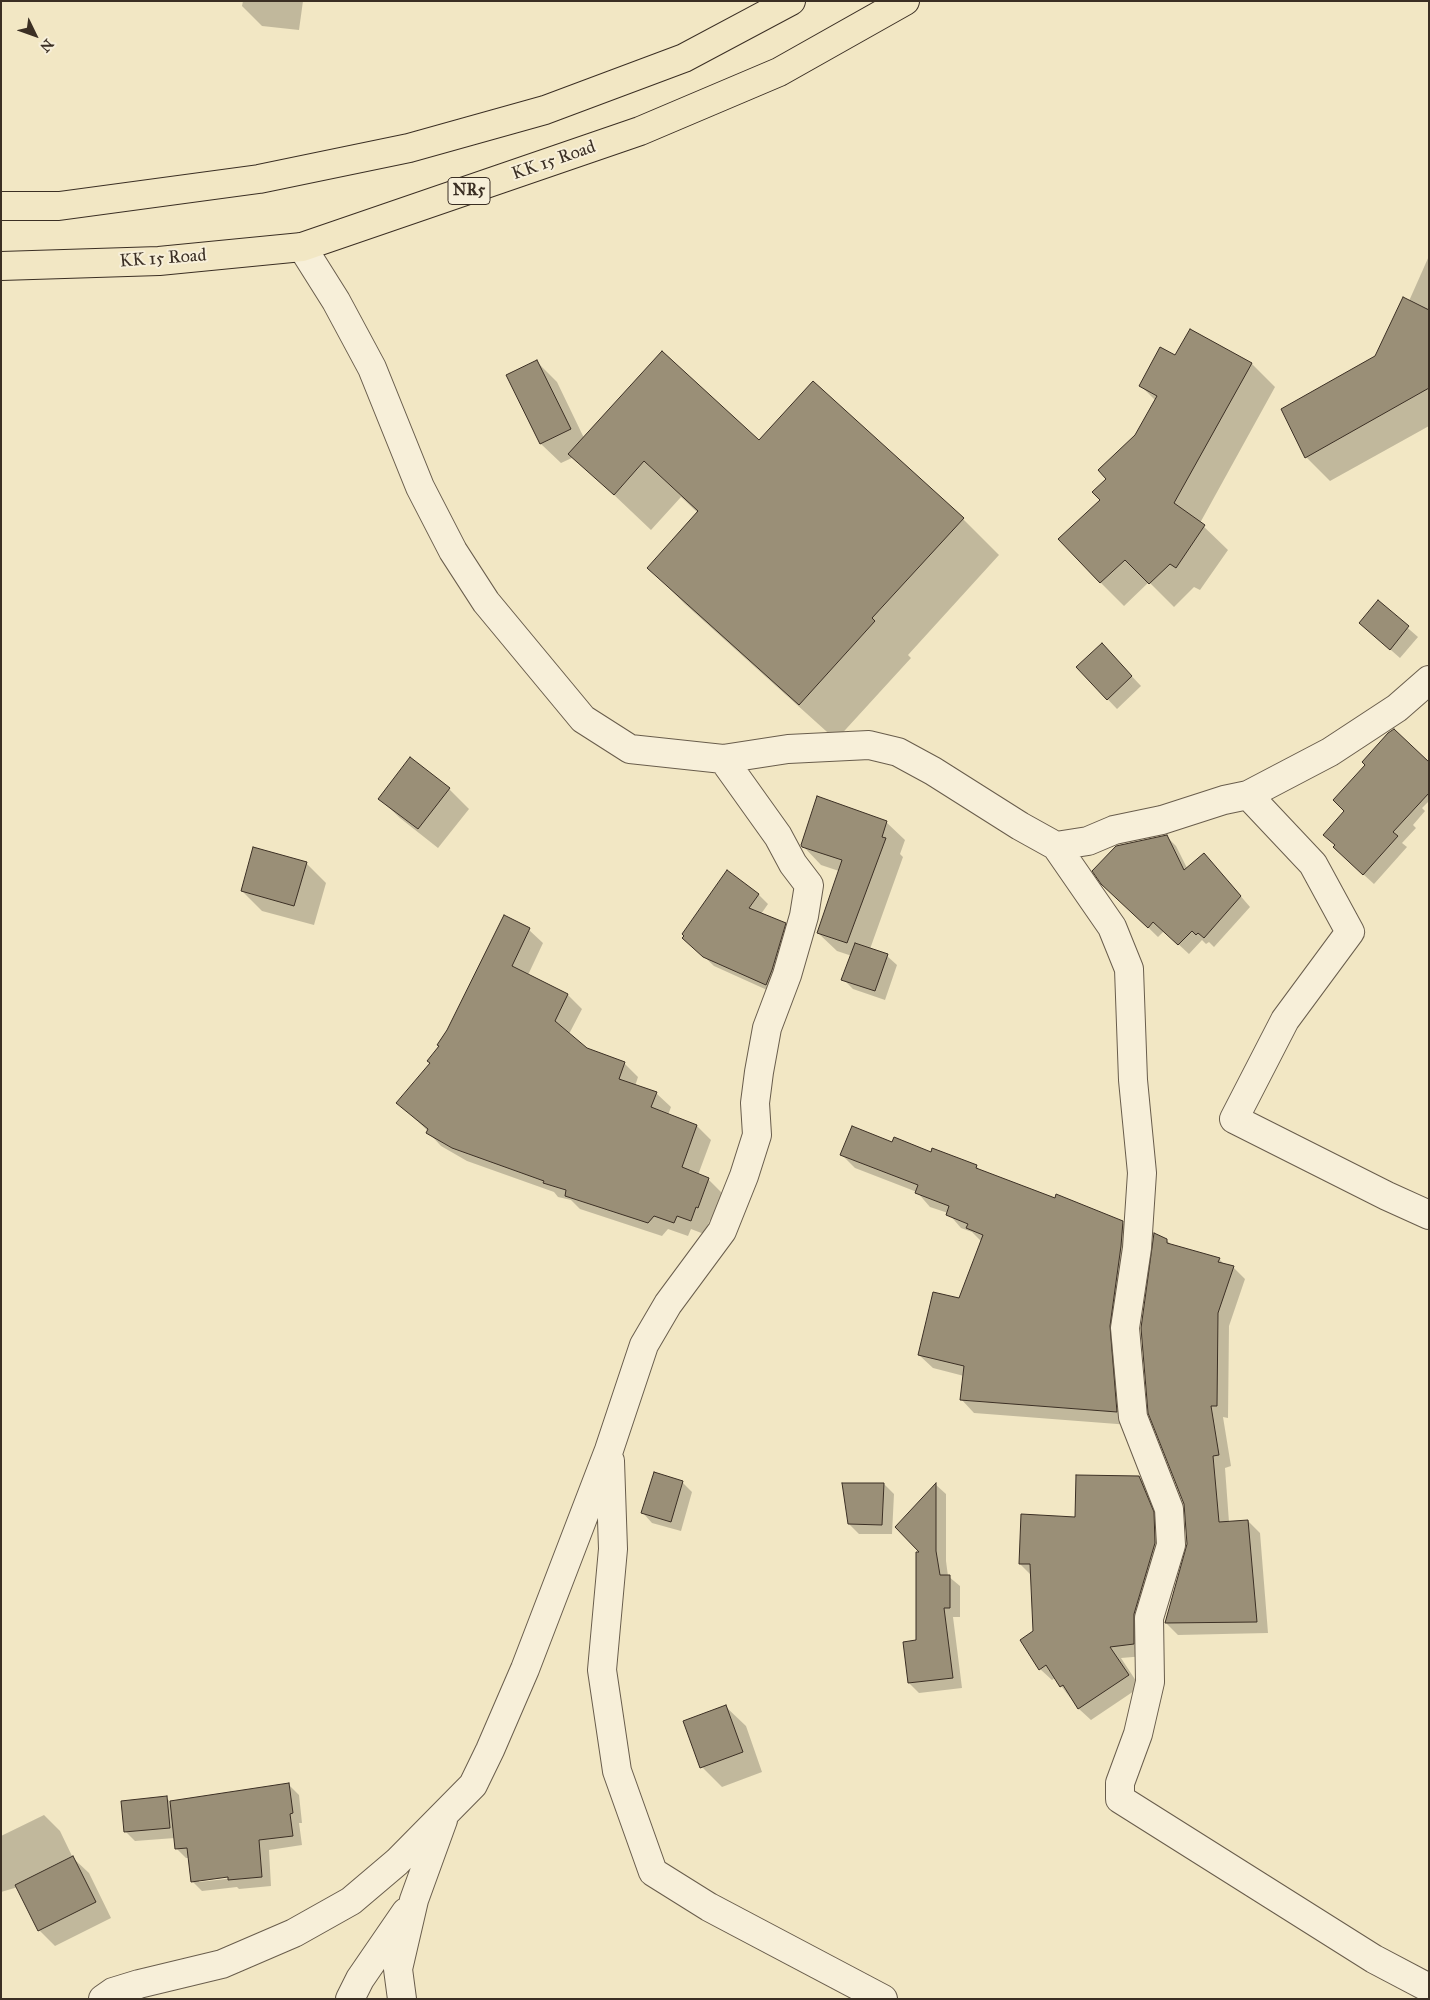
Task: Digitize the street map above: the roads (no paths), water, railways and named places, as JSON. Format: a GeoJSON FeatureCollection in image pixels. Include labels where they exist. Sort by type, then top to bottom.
{"type":"FeatureCollection","features":[{"type":"Feature","properties":{"kind":"highway"},"geometry":{"type":"LineString","coordinates":[[1,206],[59,206],[259,179],[409,148],[545,110],[684,58],[791,1]]}},
{"type":"Feature","properties":{"kind":"highway","name":"KK 15 Road"},"geometry":{"type":"LineString","coordinates":[[1,266],[159,261],[302,247],[640,131],[780,72],[905,1]]}},
{"type":"Feature","properties":{"kind":"street"},"geometry":{"type":"LineString","coordinates":[[302,247],[336,301],[372,368],[420,487],[453,551],[486,602],[583,719],[630,749],[723,759],[788,749],[839,746],[869,745],[898,752],[933,771],[1020,826],[1056,846],[1112,927],[1129,969],[1133,1080],[1142,1173],[1137,1248],[1125,1328],[1133,1417],[1169,1509],[1171,1545],[1149,1618],[1150,1682],[1138,1734],[1120,1783],[1120,1799],[1374,1959],[1429,1988]]}},
{"type":"Feature","properties":{"kind":"street"},"geometry":{"type":"LineString","coordinates":[[1056,846],[1088,841],[1114,830],[1162,820],[1224,800],[1248,795],[1330,752],[1397,708],[1429,680]]}},
{"type":"Feature","properties":{"kind":"street"},"geometry":{"type":"LineString","coordinates":[[102,1999],[113,1992],[139,1984],[222,1964],[294,1933],[351,1901],[397,1862],[473,1785],[524,1669],[609,1450],[644,1345],[668,1304],[722,1231],[744,1176],[757,1135],[755,1103],[758,1072],[767,1028],[787,975],[804,916],[809,885],[793,864],[778,836],[723,759]]}},
{"type":"Feature","properties":{"kind":"street"},"geometry":{"type":"LineString","coordinates":[[1248,795],[1313,864],[1350,932],[1285,1020],[1234,1119],[1387,1196],[1429,1214]]}},
{"type":"Feature","properties":{"kind":"street"},"geometry":{"type":"LineString","coordinates":[[609,1450],[613,1549],[602,1670],[617,1771],[653,1872],[709,1907],[883,1999]]}},
{"type":"Feature","properties":{"kind":"street"},"geometry":{"type":"LineString","coordinates":[[402,1999],[398,1969],[414,1900],[446,1812]]}},
{"type":"Feature","properties":{"kind":"street"},"geometry":{"type":"LineString","coordinates":[[350,1999],[360,1979],[414,1900]]}}]}
